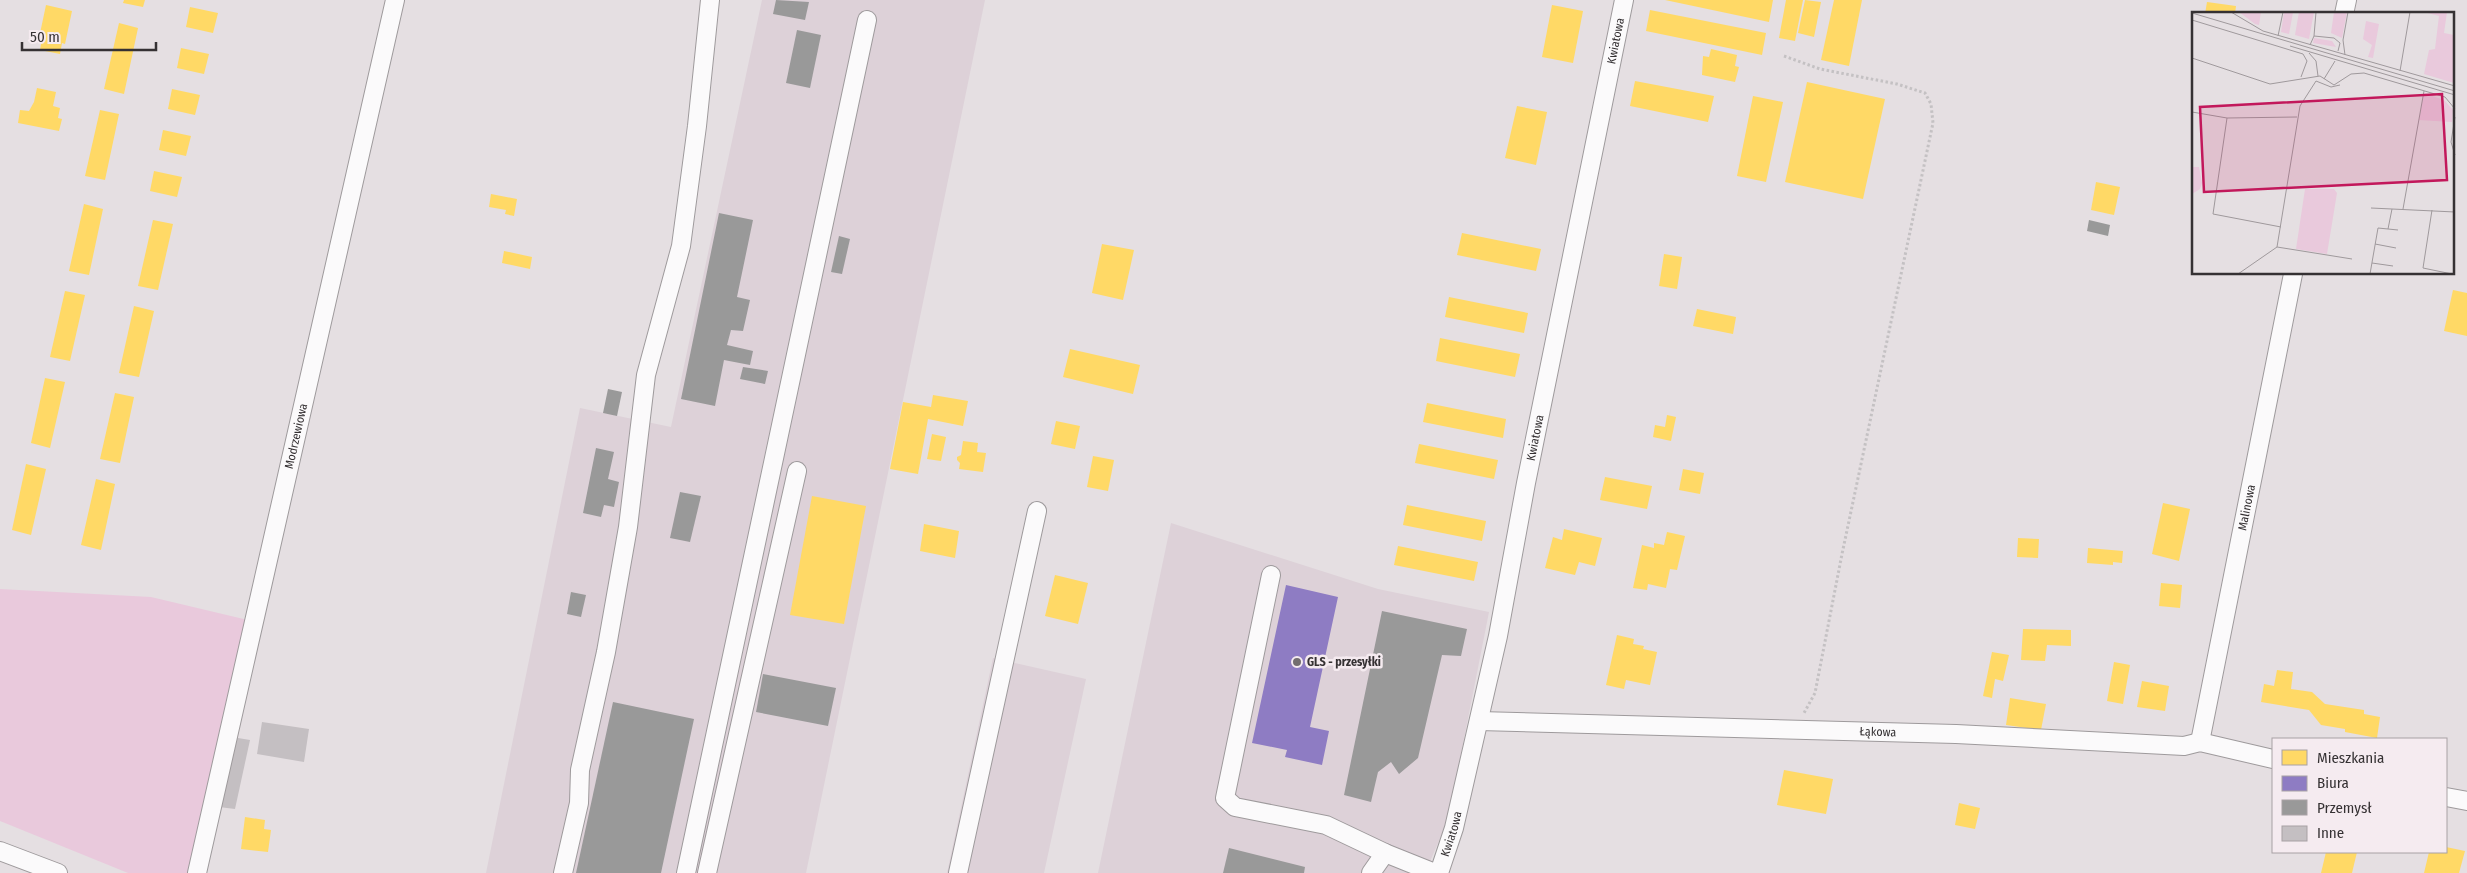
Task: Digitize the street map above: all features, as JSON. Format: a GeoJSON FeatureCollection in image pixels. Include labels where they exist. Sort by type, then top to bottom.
{"type":"FeatureCollection","features":[{"type":"Feature","properties":{"kind":"street","name":"Modrzewiowa"},"geometry":{"type":"LineString","coordinates":[[197,873],[395,0]]}},
{"type":"Feature","properties":{"kind":"street"},"geometry":{"type":"LineString","coordinates":[[563,873],[579,803],[580,770],[606,652],[628,526],[646,375],[681,246],[697,126],[710,0]]}},
{"type":"Feature","properties":{"kind":"street","name":"Kwiatowa"},"geometry":{"type":"LineString","coordinates":[[1439,873],[1454,828],[1479,722],[1624,0]]}},
{"type":"Feature","properties":{"kind":"street"},"geometry":{"type":"LineString","coordinates":[[686,873],[867,20]]}},
{"type":"Feature","properties":{"kind":"street","name":"Malinowa"},"geometry":{"type":"LineString","coordinates":[[2200,742],[2293,275]]}},
{"type":"Feature","properties":{"kind":"street"},"geometry":{"type":"LineString","coordinates":[[707,873],[797,471]]}},
{"type":"Feature","properties":{"kind":"street"},"geometry":{"type":"LineString","coordinates":[[958,873],[1037,511]]}},
{"type":"Feature","properties":{"kind":"street"},"geometry":{"type":"LineString","coordinates":[[1271,574],[1225,798],[1235,807],[1326,825],[1385,853],[1435,873]]}},
{"type":"Feature","properties":{"kind":"street","name":"Łąkowa"},"geometry":{"type":"LineString","coordinates":[[1479,722],[1956,734],[2184,746],[2200,742],[2272,759]]}},
{"type":"Feature","properties":{"kind":"street"},"geometry":{"type":"LineString","coordinates":[[2447,797],[2467,801]]}},
{"type":"Feature","properties":{"kind":"street"},"geometry":{"type":"LineString","coordinates":[[0,851],[58,873]]}},
{"type":"Feature","properties":{"kind":"street"},"geometry":{"type":"LineString","coordinates":[[1371,873],[1385,853]]}},
{"type":"Feature","properties":{"kind":"path"},"geometry":{"type":"LineString","coordinates":[[1784,56],[1820,70],[1897,84],[1924,93],[1931,104],[1933,123],[1842,554],[1816,693],[1802,716],[1786,730]]}},
{"type":"Feature","properties":{"kind":"shaded area"},"geometry":{"type":"Polygon","coordinates":[[[762,0],[985,0],[806,873],[486,873],[580,408],[671,427],[762,0]]]}},
{"type":"Feature","properties":{"kind":"shaded area"},"geometry":{"type":"Polygon","coordinates":[[[1171,523],[1378,589],[1489,612],[1448,820],[1425,873],[1098,873],[1171,523]]]}},
{"type":"Feature","properties":{"kind":"shaded area"},"geometry":{"type":"Polygon","coordinates":[[[0,589],[151,597],[252,621],[189,873],[128,873],[0,821],[0,589]]]}},
{"type":"Feature","properties":{"kind":"shaded area"},"geometry":{"type":"Polygon","coordinates":[[[993,658],[1086,679],[1044,873],[947,873],[993,658]]]}},
{"type":"Feature","properties":{"kind":"building: Mieszkania"},"geometry":{"type":"Polygon","coordinates":[[[124,0],[145,0],[143,7],[123,3],[124,0]]]}},
{"type":"Feature","properties":{"kind":"building: Mieszkania"},"geometry":{"type":"Polygon","coordinates":[[[1665,0],[1773,0],[1769,22],[1665,0]]]}},
{"type":"Feature","properties":{"kind":"building: Mieszkania"},"geometry":{"type":"Polygon","coordinates":[[[1786,0],[1803,0],[1795,41],[1779,38],[1786,0]]]}},
{"type":"Feature","properties":{"kind":"building: Mieszkania"},"geometry":{"type":"Polygon","coordinates":[[[1805,0],[1821,2],[1814,37],[1798,33],[1805,0]]]}},
{"type":"Feature","properties":{"kind":"building: Mieszkania"},"geometry":{"type":"Polygon","coordinates":[[[1834,0],[1862,0],[1849,66],[1821,60],[1834,0]]]}},
{"type":"Feature","properties":{"kind":"building: Mieszkania"},"geometry":{"type":"Polygon","coordinates":[[[2207,2],[2236,6],[2235,12],[2205,12],[2207,2]]]}},
{"type":"Feature","properties":{"kind":"building: Mieszkania"},"geometry":{"type":"Polygon","coordinates":[[[46,5],[72,11],[65,44],[62,43],[60,54],[40,50],[42,39],[39,38],[46,5]]]}},
{"type":"Feature","properties":{"kind":"building: Mieszkania"},"geometry":{"type":"Polygon","coordinates":[[[1552,5],[1583,11],[1573,63],[1542,57],[1552,5]]]}},
{"type":"Feature","properties":{"kind":"building: Mieszkania"},"geometry":{"type":"Polygon","coordinates":[[[190,7],[218,13],[213,33],[186,27],[190,7]]]}},
{"type":"Feature","properties":{"kind":"building: Mieszkania"},"geometry":{"type":"Polygon","coordinates":[[[1650,10],[1766,33],[1762,55],[1646,31],[1650,10]]]}},
{"type":"Feature","properties":{"kind":"building: Mieszkania"},"geometry":{"type":"Polygon","coordinates":[[[119,23],[138,28],[124,94],[104,89],[119,23]]]}},
{"type":"Feature","properties":{"kind":"building: Mieszkania"},"geometry":{"type":"Polygon","coordinates":[[[181,48],[209,54],[204,74],[177,68],[181,48]]]}},
{"type":"Feature","properties":{"kind":"building: Mieszkania"},"geometry":{"type":"Polygon","coordinates":[[[1711,49],[1737,55],[1735,66],[1739,67],[1735,82],[1702,75],[1703,56],[1709,57],[1711,49]]]}},
{"type":"Feature","properties":{"kind":"building: Mieszkania"},"geometry":{"type":"Polygon","coordinates":[[[1635,81],[1714,96],[1708,122],[1630,106],[1635,81]]]}},
{"type":"Feature","properties":{"kind":"building: Mieszkania"},"geometry":{"type":"Polygon","coordinates":[[[1807,82],[1885,99],[1863,199],[1785,182],[1807,82]]]}},
{"type":"Feature","properties":{"kind":"building: Mieszkania"},"geometry":{"type":"Polygon","coordinates":[[[37,88],[56,92],[53,106],[60,108],[58,118],[62,119],[59,131],[18,123],[20,110],[29,111],[34,102],[37,88]]]}},
{"type":"Feature","properties":{"kind":"building: Mieszkania"},"geometry":{"type":"Polygon","coordinates":[[[172,89],[200,95],[195,115],[168,109],[172,89]]]}},
{"type":"Feature","properties":{"kind":"building: Mieszkania"},"geometry":{"type":"Polygon","coordinates":[[[1753,96],[1783,102],[1766,182],[1737,176],[1753,96]]]}},
{"type":"Feature","properties":{"kind":"building: Mieszkania"},"geometry":{"type":"Polygon","coordinates":[[[1517,106],[1547,112],[1536,165],[1505,158],[1517,106]]]}},
{"type":"Feature","properties":{"kind":"building: Mieszkania"},"geometry":{"type":"Polygon","coordinates":[[[100,110],[119,114],[105,180],[85,176],[100,110]]]}},
{"type":"Feature","properties":{"kind":"building: Mieszkania"},"geometry":{"type":"Polygon","coordinates":[[[163,130],[191,136],[186,156],[159,150],[163,130]]]}},
{"type":"Feature","properties":{"kind":"building: Mieszkania"},"geometry":{"type":"Polygon","coordinates":[[[154,171],[182,177],[177,197],[150,191],[154,171]]]}},
{"type":"Feature","properties":{"kind":"building: Mieszkania"},"geometry":{"type":"Polygon","coordinates":[[[2096,182],[2120,187],[2114,215],[2091,210],[2096,182]]]}},
{"type":"Feature","properties":{"kind":"building: Mieszkania"},"geometry":{"type":"Polygon","coordinates":[[[491,194],[517,199],[514,216],[505,214],[506,210],[489,207],[491,194]]]}},
{"type":"Feature","properties":{"kind":"building: Mieszkania"},"geometry":{"type":"Polygon","coordinates":[[[84,204],[103,209],[89,275],[69,271],[84,204]]]}},
{"type":"Feature","properties":{"kind":"building: Mieszkania"},"geometry":{"type":"Polygon","coordinates":[[[153,220],[173,224],[158,290],[138,286],[153,220]]]}},
{"type":"Feature","properties":{"kind":"building: Mieszkania"},"geometry":{"type":"Polygon","coordinates":[[[1462,233],[1541,249],[1536,271],[1457,255],[1462,233]]]}},
{"type":"Feature","properties":{"kind":"building: Mieszkania"},"geometry":{"type":"Polygon","coordinates":[[[1102,244],[1134,250],[1123,300],[1092,293],[1102,244]]]}},
{"type":"Feature","properties":{"kind":"building: Mieszkania"},"geometry":{"type":"Polygon","coordinates":[[[504,251],[532,257],[530,269],[502,263],[504,251]]]}},
{"type":"Feature","properties":{"kind":"building: Mieszkania"},"geometry":{"type":"Polygon","coordinates":[[[1664,254],[1682,257],[1677,289],[1659,286],[1664,254]]]}},
{"type":"Feature","properties":{"kind":"building: Mieszkania"},"geometry":{"type":"Polygon","coordinates":[[[2453,290],[2467,293],[2467,336],[2444,331],[2453,290]]]}},
{"type":"Feature","properties":{"kind":"building: Mieszkania"},"geometry":{"type":"Polygon","coordinates":[[[65,291],[85,295],[70,361],[50,357],[65,291]]]}},
{"type":"Feature","properties":{"kind":"building: Mieszkania"},"geometry":{"type":"Polygon","coordinates":[[[1449,297],[1528,313],[1524,333],[1445,317],[1449,297]]]}},
{"type":"Feature","properties":{"kind":"building: Mieszkania"},"geometry":{"type":"Polygon","coordinates":[[[134,306],[154,311],[139,377],[119,373],[134,306]]]}},
{"type":"Feature","properties":{"kind":"building: Mieszkania"},"geometry":{"type":"Polygon","coordinates":[[[1697,309],[1736,317],[1733,334],[1693,326],[1697,309]]]}},
{"type":"Feature","properties":{"kind":"building: Mieszkania"},"geometry":{"type":"Polygon","coordinates":[[[1440,338],[1520,354],[1515,377],[1436,361],[1440,338]]]}},
{"type":"Feature","properties":{"kind":"building: Mieszkania"},"geometry":{"type":"Polygon","coordinates":[[[1070,349],[1140,365],[1133,394],[1063,377],[1070,349]]]}},
{"type":"Feature","properties":{"kind":"building: Mieszkania"},"geometry":{"type":"Polygon","coordinates":[[[45,378],[65,382],[50,448],[31,443],[45,378]]]}},
{"type":"Feature","properties":{"kind":"building: Mieszkania"},"geometry":{"type":"Polygon","coordinates":[[[115,393],[134,397],[120,463],[100,459],[115,393]]]}},
{"type":"Feature","properties":{"kind":"building: Mieszkania"},"geometry":{"type":"Polygon","coordinates":[[[933,395],[968,401],[963,426],[928,419],[918,474],[890,469],[903,402],[931,407],[933,395]]]}},
{"type":"Feature","properties":{"kind":"building: Mieszkania"},"geometry":{"type":"Polygon","coordinates":[[[1427,403],[1506,419],[1503,438],[1423,422],[1427,403]]]}},
{"type":"Feature","properties":{"kind":"building: Mieszkania"},"geometry":{"type":"Polygon","coordinates":[[[1667,415],[1676,417],[1671,441],[1653,437],[1655,425],[1665,427],[1667,415]]]}},
{"type":"Feature","properties":{"kind":"building: Mieszkania"},"geometry":{"type":"Polygon","coordinates":[[[1056,421],[1080,426],[1075,449],[1051,444],[1056,421]]]}},
{"type":"Feature","properties":{"kind":"building: Mieszkania"},"geometry":{"type":"Polygon","coordinates":[[[932,434],[946,437],[941,461],[927,459],[932,434]]]}},
{"type":"Feature","properties":{"kind":"building: Mieszkania"},"geometry":{"type":"Polygon","coordinates":[[[963,441],[978,443],[977,452],[986,453],[983,472],[959,469],[960,463],[957,457],[961,455],[963,441]]]}},
{"type":"Feature","properties":{"kind":"building: Mieszkania"},"geometry":{"type":"Polygon","coordinates":[[[1419,444],[1498,460],[1494,479],[1415,463],[1419,444]]]}},
{"type":"Feature","properties":{"kind":"building: Mieszkania"},"geometry":{"type":"Polygon","coordinates":[[[1093,456],[1114,460],[1108,491],[1087,487],[1093,456]]]}},
{"type":"Feature","properties":{"kind":"building: Mieszkania"},"geometry":{"type":"Polygon","coordinates":[[[26,464],[46,469],[31,535],[12,530],[26,464]]]}},
{"type":"Feature","properties":{"kind":"building: Mieszkania"},"geometry":{"type":"Polygon","coordinates":[[[1683,469],[1704,473],[1700,494],[1679,490],[1683,469]]]}},
{"type":"Feature","properties":{"kind":"building: Mieszkania"},"geometry":{"type":"Polygon","coordinates":[[[1605,477],[1652,486],[1647,509],[1600,500],[1605,477]]]}},
{"type":"Feature","properties":{"kind":"building: Mieszkania"},"geometry":{"type":"Polygon","coordinates":[[[96,479],[115,484],[101,550],[81,545],[96,479]]]}},
{"type":"Feature","properties":{"kind":"building: Mieszkania"},"geometry":{"type":"Polygon","coordinates":[[[812,496],[866,506],[844,624],[790,615],[812,496]]]}},
{"type":"Feature","properties":{"kind":"building: Mieszkania"},"geometry":{"type":"Polygon","coordinates":[[[2163,503],[2190,509],[2179,561],[2152,554],[2163,503]]]}},
{"type":"Feature","properties":{"kind":"building: Mieszkania"},"geometry":{"type":"Polygon","coordinates":[[[1407,505],[1486,521],[1482,541],[1403,525],[1407,505]]]}},
{"type":"Feature","properties":{"kind":"building: Mieszkania"},"geometry":{"type":"Polygon","coordinates":[[[924,524],[959,531],[955,558],[920,551],[924,524]]]}},
{"type":"Feature","properties":{"kind":"building: Mieszkania"},"geometry":{"type":"Polygon","coordinates":[[[1564,529],[1602,538],[1595,566],[1579,562],[1575,575],[1545,568],[1553,537],[1562,540],[1564,529]]]}},
{"type":"Feature","properties":{"kind":"building: Mieszkania"},"geometry":{"type":"Polygon","coordinates":[[[1667,532],[1685,536],[1677,570],[1670,569],[1666,588],[1648,584],[1647,590],[1633,588],[1642,545],[1654,548],[1654,543],[1664,545],[1667,532]]]}},
{"type":"Feature","properties":{"kind":"building: Mieszkania"},"geometry":{"type":"Polygon","coordinates":[[[2018,538],[2039,539],[2038,558],[2017,557],[2018,538]]]}},
{"type":"Feature","properties":{"kind":"building: Mieszkania"},"geometry":{"type":"Polygon","coordinates":[[[1398,546],[1478,562],[1474,581],[1394,565],[1398,546]]]}},
{"type":"Feature","properties":{"kind":"building: Mieszkania"},"geometry":{"type":"Polygon","coordinates":[[[2088,548],[2123,551],[2122,563],[2113,562],[2113,565],[2087,563],[2088,548]]]}},
{"type":"Feature","properties":{"kind":"building: Mieszkania"},"geometry":{"type":"Polygon","coordinates":[[[1055,575],[1088,583],[1078,624],[1045,616],[1055,575]]]}},
{"type":"Feature","properties":{"kind":"building: Mieszkania"},"geometry":{"type":"Polygon","coordinates":[[[2161,583],[2182,585],[2180,608],[2159,606],[2161,583]]]}},
{"type":"Feature","properties":{"kind":"building: Mieszkania"},"geometry":{"type":"Polygon","coordinates":[[[2023,629],[2071,630],[2071,646],[2047,645],[2045,661],[2021,660],[2023,629]]]}},
{"type":"Feature","properties":{"kind":"building: Mieszkania"},"geometry":{"type":"Polygon","coordinates":[[[1617,635],[1634,639],[1633,644],[1644,646],[1643,649],[1657,652],[1650,685],[1626,680],[1624,689],[1606,685],[1617,635]]]}},
{"type":"Feature","properties":{"kind":"building: Mieszkania"},"geometry":{"type":"Polygon","coordinates":[[[1992,652],[2009,655],[2003,681],[1995,679],[1992,698],[1983,696],[1992,652]]]}},
{"type":"Feature","properties":{"kind":"building: Mieszkania"},"geometry":{"type":"Polygon","coordinates":[[[2114,662],[2130,665],[2123,704],[2107,701],[2114,662]]]}},
{"type":"Feature","properties":{"kind":"building: Mieszkania"},"geometry":{"type":"Polygon","coordinates":[[[2277,670],[2293,672],[2291,689],[2312,692],[2325,704],[2364,710],[2364,714],[2380,717],[2377,738],[2345,732],[2345,729],[2321,725],[2309,710],[2261,702],[2264,684],[2274,686],[2277,670]]]}},
{"type":"Feature","properties":{"kind":"building: Mieszkania"},"geometry":{"type":"Polygon","coordinates":[[[2142,681],[2169,686],[2165,711],[2137,707],[2142,681]]]}},
{"type":"Feature","properties":{"kind":"building: Mieszkania"},"geometry":{"type":"Polygon","coordinates":[[[2010,698],[2046,704],[2041,730],[2006,725],[2010,698]]]}},
{"type":"Feature","properties":{"kind":"building: Mieszkania"},"geometry":{"type":"Polygon","coordinates":[[[1784,770],[1833,779],[1826,814],[1777,805],[1784,770]]]}},
{"type":"Feature","properties":{"kind":"building: Mieszkania"},"geometry":{"type":"Polygon","coordinates":[[[1959,803],[1980,808],[1975,829],[1955,825],[1959,803]]]}},
{"type":"Feature","properties":{"kind":"building: Mieszkania"},"geometry":{"type":"Polygon","coordinates":[[[245,817],[265,820],[264,829],[271,830],[268,852],[241,849],[245,817]]]}},
{"type":"Feature","properties":{"kind":"building: Mieszkania"},"geometry":{"type":"Polygon","coordinates":[[[2447,847],[2465,851],[2459,873],[2424,873],[2429,853],[2447,853],[2447,847]]]}},
{"type":"Feature","properties":{"kind":"building: Mieszkania"},"geometry":{"type":"Polygon","coordinates":[[[2326,853],[2357,853],[2352,873],[2321,873],[2326,853]]]}},
{"type":"Feature","properties":{"kind":"building: Biura","name":"GLS - przesyłki"},"geometry":{"type":"Polygon","coordinates":[[[1286,585],[1338,597],[1310,727],[1329,731],[1322,765],[1285,757],[1287,750],[1252,743],[1286,585]]]}},
{"type":"Feature","properties":{"kind":"building: Przemysł"},"geometry":{"type":"Polygon","coordinates":[[[776,0],[809,2],[805,20],[773,14],[776,0]]]}},
{"type":"Feature","properties":{"kind":"building: Przemysł"},"geometry":{"type":"Polygon","coordinates":[[[797,30],[821,35],[810,88],[786,83],[797,30]]]}},
{"type":"Feature","properties":{"kind":"building: Przemysł"},"geometry":{"type":"Polygon","coordinates":[[[719,213],[753,220],[737,297],[750,300],[743,331],[731,330],[727,345],[753,351],[750,365],[724,360],[715,406],[681,399],[719,213]]]}},
{"type":"Feature","properties":{"kind":"building: Przemysł"},"geometry":{"type":"Polygon","coordinates":[[[2089,220],[2110,225],[2108,236],[2087,231],[2089,220]]]}},
{"type":"Feature","properties":{"kind":"building: Przemysł"},"geometry":{"type":"Polygon","coordinates":[[[839,236],[850,239],[842,274],[831,272],[839,236]]]}},
{"type":"Feature","properties":{"kind":"building: Przemysł"},"geometry":{"type":"Polygon","coordinates":[[[743,367],[768,371],[765,384],[740,379],[743,367]]]}},
{"type":"Feature","properties":{"kind":"building: Przemysł"},"geometry":{"type":"Polygon","coordinates":[[[608,389],[622,392],[617,416],[603,413],[608,389]]]}},
{"type":"Feature","properties":{"kind":"building: Przemysł"},"geometry":{"type":"Polygon","coordinates":[[[596,448],[614,452],[608,479],[619,482],[614,507],[604,505],[601,517],[583,513],[596,448]]]}},
{"type":"Feature","properties":{"kind":"building: Przemysł"},"geometry":{"type":"Polygon","coordinates":[[[680,492],[701,496],[690,542],[670,538],[680,492]]]}},
{"type":"Feature","properties":{"kind":"building: Przemysł"},"geometry":{"type":"Polygon","coordinates":[[[571,592],[586,595],[581,617],[567,614],[571,592]]]}},
{"type":"Feature","properties":{"kind":"building: Przemysł"},"geometry":{"type":"Polygon","coordinates":[[[1382,611],[1467,629],[1461,656],[1442,655],[1418,758],[1399,774],[1391,762],[1378,772],[1371,802],[1344,795],[1382,611]]]}},
{"type":"Feature","properties":{"kind":"building: Przemysł"},"geometry":{"type":"Polygon","coordinates":[[[763,674],[836,688],[828,726],[756,712],[763,674]]]}},
{"type":"Feature","properties":{"kind":"building: Przemysł"},"geometry":{"type":"Polygon","coordinates":[[[613,702],[694,719],[661,873],[576,873],[613,702]]]}},
{"type":"Feature","properties":{"kind":"building: Przemysł"},"geometry":{"type":"Polygon","coordinates":[[[1229,848],[1305,867],[1304,873],[1223,873],[1229,848]]]}},
{"type":"Feature","properties":{"kind":"building: Inne"},"geometry":{"type":"Polygon","coordinates":[[[262,722],[309,729],[304,762],[257,754],[262,722]]]}},
{"type":"Feature","properties":{"kind":"building: Inne"},"geometry":{"type":"Polygon","coordinates":[[[232,737],[250,740],[235,809],[219,807],[232,737]]]}},
{"type":"Feature","properties":{"kind":"place","name":"GLS - przesyłki"},"geometry":{"type":"Point","coordinates":[1297,662]}}]}
